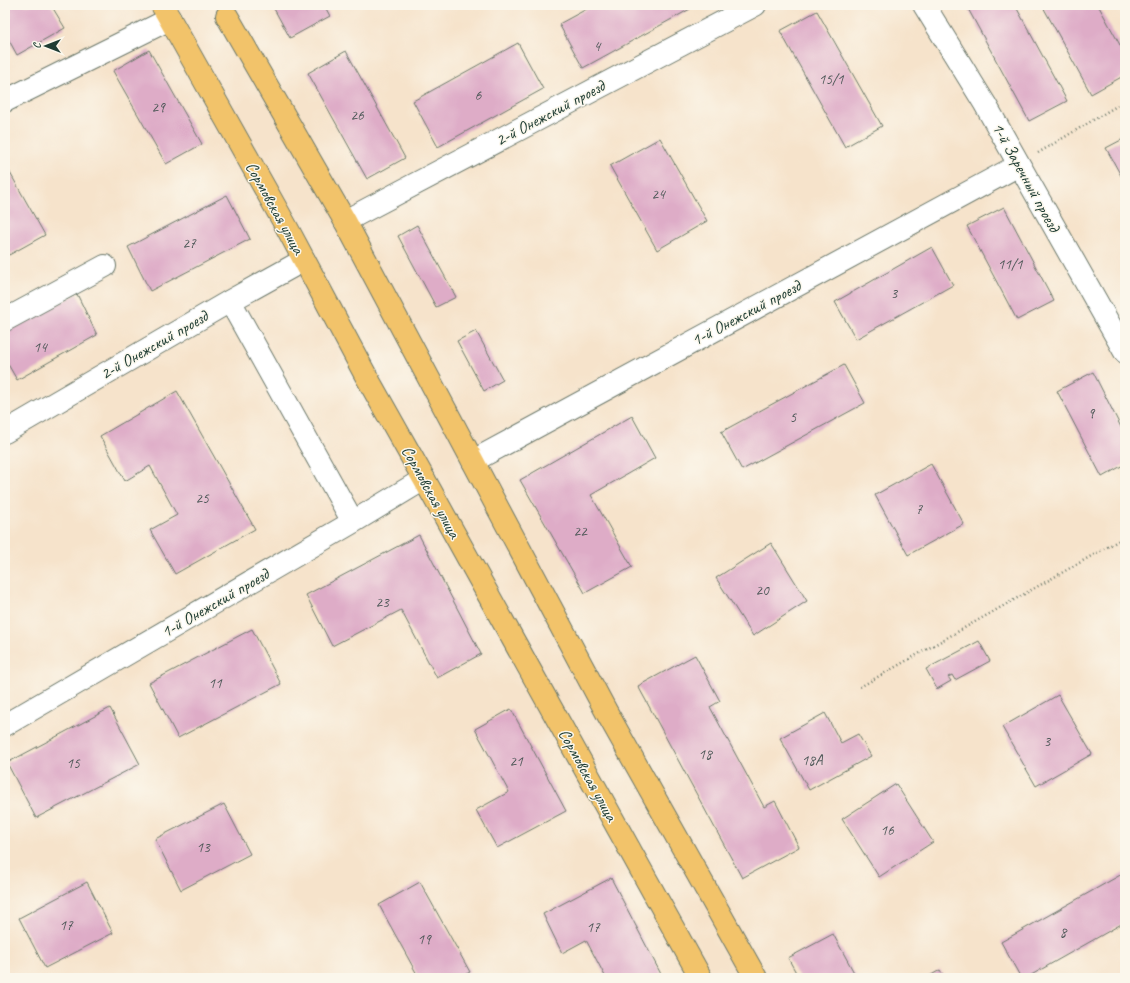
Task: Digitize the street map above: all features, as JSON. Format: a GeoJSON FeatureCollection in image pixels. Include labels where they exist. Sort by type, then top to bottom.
{"type":"FeatureCollection","features":[{"type":"Feature","properties":{"kind":"main road"},"geometry":{"type":"LineString","coordinates":[[223,11],[345,220],[607,713],[756,978]]}},
{"type":"Feature","properties":{"kind":"main road","name":"Сормовская улица"},"geometry":{"type":"LineString","coordinates":[[166,12],[304,260],[365,374],[701,978]]}},
{"type":"Feature","properties":{"kind":"street","name":"2-й Онежский проезд"},"geometry":{"type":"LineString","coordinates":[[345,220],[755,5]]}},
{"type":"Feature","properties":{"kind":"street","name":"1-й Заречный проезд"},"geometry":{"type":"LineString","coordinates":[[924,5],[985,104],[1125,352]]}},
{"type":"Feature","properties":{"kind":"street"},"geometry":{"type":"LineString","coordinates":[[5,101],[166,12]]}},
{"type":"Feature","properties":{"kind":"street","name":"1-й Онежский проезд"},"geometry":{"type":"LineString","coordinates":[[473,461],[1019,165]]}},
{"type":"Feature","properties":{"kind":"street","name":"2-й Онежский проезд"},"geometry":{"type":"LineString","coordinates":[[5,432],[230,301],[304,260]]}},
{"type":"Feature","properties":{"kind":"street"},"geometry":{"type":"LineString","coordinates":[[5,320],[105,266]]}},
{"type":"Feature","properties":{"kind":"street"},"geometry":{"type":"LineString","coordinates":[[230,301],[353,522]]}},
{"type":"Feature","properties":{"kind":"street","name":"1-й Онежский проезд"},"geometry":{"type":"LineString","coordinates":[[5,726],[424,479]]}},
{"type":"Feature","properties":{"kind":"path"},"geometry":{"type":"LineString","coordinates":[[1019,165],[1125,101]]}},
{"type":"Feature","properties":{"kind":"path"},"geometry":{"type":"LineString","coordinates":[[860,687],[1125,537]]}},
{"type":"Feature","properties":{"kind":"building"},"geometry":{"type":"Polygon","coordinates":[[[5,5],[51,5],[65,28],[17,55],[5,33],[5,5]]]}},
{"type":"Feature","properties":{"kind":"building"},"geometry":{"type":"Polygon","coordinates":[[[272,5],[324,5],[330,16],[290,38],[272,5]]]}},
{"type":"Feature","properties":{"kind":"building"},"geometry":{"type":"Polygon","coordinates":[[[594,5],[688,5],[690,9],[583,68],[559,24],[594,5]]]}},
{"type":"Feature","properties":{"kind":"building"},"geometry":{"type":"Polygon","coordinates":[[[966,5],[1015,5],[1067,101],[1029,121],[966,5]]]}},
{"type":"Feature","properties":{"kind":"building"},"geometry":{"type":"Polygon","coordinates":[[[1042,5],[1098,5],[1125,54],[1125,75],[1091,94],[1042,5]]]}},
{"type":"Feature","properties":{"kind":"building"},"geometry":{"type":"Polygon","coordinates":[[[817,11],[882,126],[845,147],[780,31],[817,11]]]}},
{"type":"Feature","properties":{"kind":"building"},"geometry":{"type":"Polygon","coordinates":[[[518,43],[543,89],[438,147],[413,101],[518,43]]]}},
{"type":"Feature","properties":{"kind":"building"},"geometry":{"type":"Polygon","coordinates":[[[149,50],[202,144],[166,164],[113,71],[149,50]]]}},
{"type":"Feature","properties":{"kind":"building"},"geometry":{"type":"Polygon","coordinates":[[[346,51],[405,158],[367,179],[308,73],[346,51]]]}},
{"type":"Feature","properties":{"kind":"building"},"geometry":{"type":"Polygon","coordinates":[[[660,138],[707,221],[657,250],[610,166],[660,138]]]}},
{"type":"Feature","properties":{"kind":"building"},"geometry":{"type":"Polygon","coordinates":[[[1125,138],[1125,183],[1106,148],[1125,138]]]}},
{"type":"Feature","properties":{"kind":"building"},"geometry":{"type":"Polygon","coordinates":[[[5,164],[45,235],[9,255],[5,248],[5,164]]]}},
{"type":"Feature","properties":{"kind":"building"},"geometry":{"type":"Polygon","coordinates":[[[227,195],[250,239],[150,291],[128,247],[227,195]]]}},
{"type":"Feature","properties":{"kind":"building"},"geometry":{"type":"Polygon","coordinates":[[[1004,207],[1054,301],[1017,320],[967,226],[1004,207]]]}},
{"type":"Feature","properties":{"kind":"building"},"geometry":{"type":"Polygon","coordinates":[[[417,225],[456,297],[436,307],[398,236],[417,225]]]}},
{"type":"Feature","properties":{"kind":"building"},"geometry":{"type":"Polygon","coordinates":[[[932,247],[953,285],[856,339],[835,302],[932,247]]]}},
{"type":"Feature","properties":{"kind":"building"},"geometry":{"type":"Polygon","coordinates":[[[77,294],[97,335],[17,380],[5,359],[5,331],[77,294]]]}},
{"type":"Feature","properties":{"kind":"building"},"geometry":{"type":"Polygon","coordinates":[[[476,331],[503,380],[484,391],[457,341],[476,331]]]}},
{"type":"Feature","properties":{"kind":"building"},"geometry":{"type":"Polygon","coordinates":[[[844,365],[865,403],[742,470],[721,432],[844,365]]]}},
{"type":"Feature","properties":{"kind":"building"},"geometry":{"type":"Polygon","coordinates":[[[1093,372],[1125,435],[1125,464],[1102,477],[1057,391],[1093,372]]]}},
{"type":"Feature","properties":{"kind":"building"},"geometry":{"type":"Polygon","coordinates":[[[177,391],[255,529],[175,574],[150,530],[177,515],[150,466],[125,481],[100,436],[177,391]]]}},
{"type":"Feature","properties":{"kind":"building"},"geometry":{"type":"Polygon","coordinates":[[[632,416],[655,458],[591,495],[632,567],[585,593],[520,480],[632,416]]]}},
{"type":"Feature","properties":{"kind":"building"},"geometry":{"type":"Polygon","coordinates":[[[931,464],[964,524],[908,555],[875,495],[931,464]]]}},
{"type":"Feature","properties":{"kind":"building"},"geometry":{"type":"Polygon","coordinates":[[[419,535],[481,654],[437,678],[401,610],[332,646],[306,595],[419,535]]]}},
{"type":"Feature","properties":{"kind":"building"},"geometry":{"type":"Polygon","coordinates":[[[771,543],[807,601],[753,636],[716,578],[771,543]]]}},
{"type":"Feature","properties":{"kind":"building"},"geometry":{"type":"Polygon","coordinates":[[[252,629],[281,684],[178,738],[149,683],[252,629]]]}},
{"type":"Feature","properties":{"kind":"building"},"geometry":{"type":"Polygon","coordinates":[[[979,641],[990,661],[955,680],[952,675],[948,677],[951,681],[937,689],[926,669],[979,641]]]}},
{"type":"Feature","properties":{"kind":"building"},"geometry":{"type":"Polygon","coordinates":[[[695,655],[720,701],[710,707],[764,807],[775,801],[799,847],[742,878],[638,686],[695,655]]]}},
{"type":"Feature","properties":{"kind":"building"},"geometry":{"type":"Polygon","coordinates":[[[1058,695],[1092,754],[1036,786],[1002,727],[1058,695]]]}},
{"type":"Feature","properties":{"kind":"building"},"geometry":{"type":"Polygon","coordinates":[[[110,708],[140,764],[36,818],[7,763],[110,708]]]}},
{"type":"Feature","properties":{"kind":"building"},"geometry":{"type":"Polygon","coordinates":[[[511,709],[566,811],[497,848],[476,810],[509,792],[475,729],[511,709]]]}},
{"type":"Feature","properties":{"kind":"building"},"geometry":{"type":"Polygon","coordinates":[[[825,713],[841,743],[858,734],[871,756],[809,790],[780,738],[825,713]]]}},
{"type":"Feature","properties":{"kind":"building"},"geometry":{"type":"Polygon","coordinates":[[[896,784],[933,842],[879,877],[842,819],[896,784]]]}},
{"type":"Feature","properties":{"kind":"building"},"geometry":{"type":"Polygon","coordinates":[[[224,804],[250,854],[181,890],[155,839],[224,804]]]}},
{"type":"Feature","properties":{"kind":"building"},"geometry":{"type":"Polygon","coordinates":[[[1124,873],[1125,922],[1026,978],[1021,978],[1001,942],[1124,873]]]}},
{"type":"Feature","properties":{"kind":"building"},"geometry":{"type":"Polygon","coordinates":[[[611,878],[663,978],[606,978],[586,940],[562,953],[543,914],[611,878]]]}},
{"type":"Feature","properties":{"kind":"building"},"geometry":{"type":"Polygon","coordinates":[[[87,882],[113,933],[45,968],[19,918],[87,882]]]}},
{"type":"Feature","properties":{"kind":"building"},"geometry":{"type":"Polygon","coordinates":[[[420,882],[470,972],[459,978],[419,978],[379,905],[420,882]]]}},
{"type":"Feature","properties":{"kind":"building"},"geometry":{"type":"Polygon","coordinates":[[[833,934],[857,978],[799,978],[788,958],[833,934]]]}},
{"type":"Feature","properties":{"kind":"building"},"geometry":{"type":"Polygon","coordinates":[[[940,970],[945,978],[926,978],[940,970]]]}}]}
